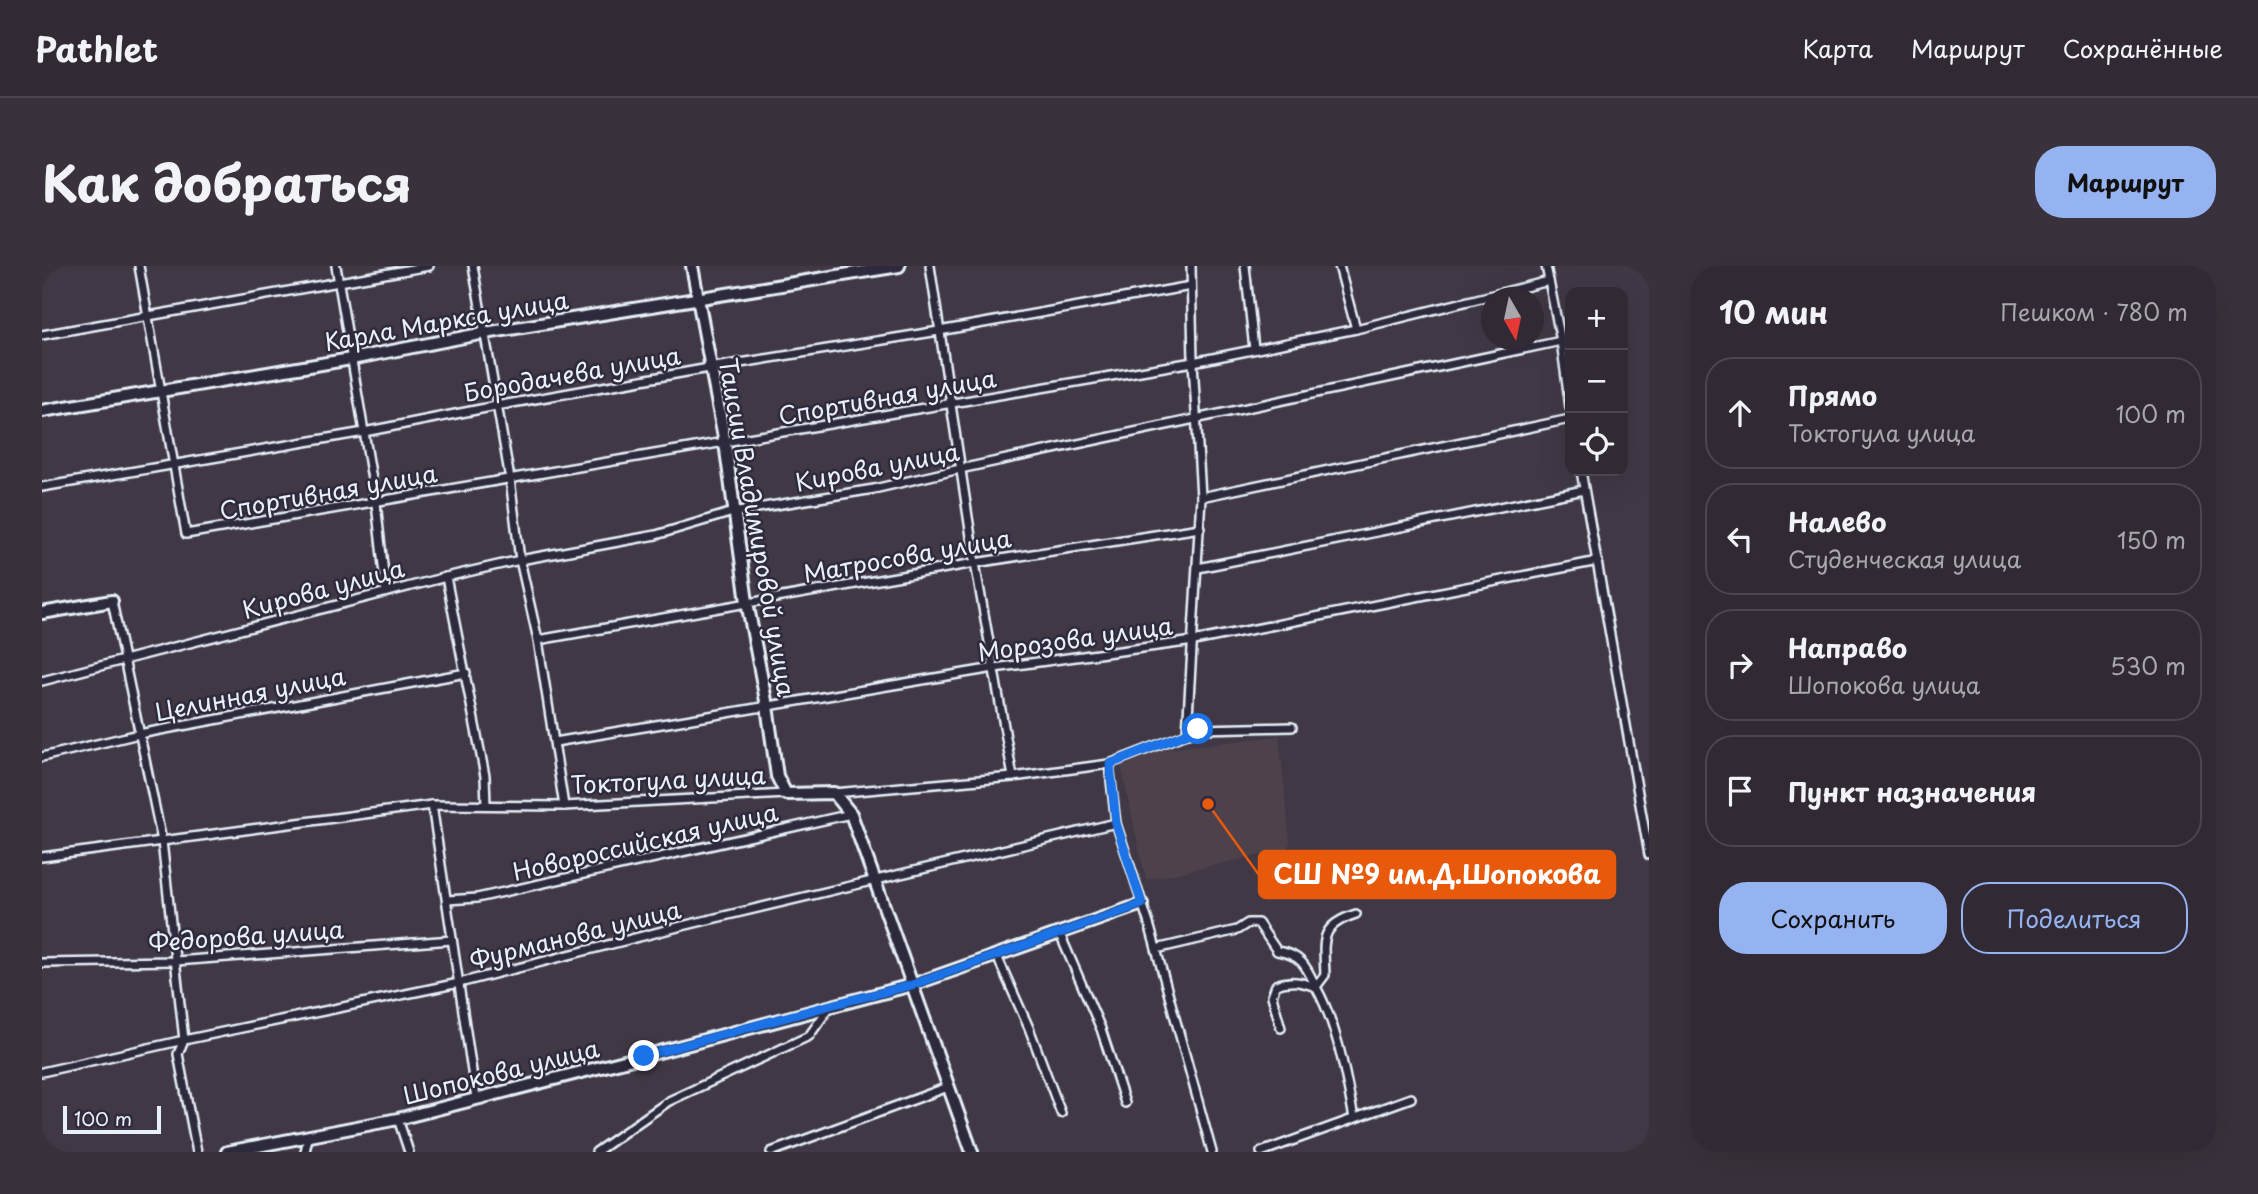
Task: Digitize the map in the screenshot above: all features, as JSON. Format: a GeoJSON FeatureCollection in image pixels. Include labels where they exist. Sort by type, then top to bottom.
{"type":"FeatureCollection","features":[{"type":"Feature","properties":{"kind":"street"},"geometry":{"type":"LineString","coordinates":[[139,266],[174,463]]}},
{"type":"Feature","properties":{"kind":"street"},"geometry":{"type":"LineString","coordinates":[[336,266],[376,502],[386,592]]}},
{"type":"Feature","properties":{"kind":"street"},"geometry":{"type":"LineString","coordinates":[[42,335],[429,266]]}},
{"type":"Feature","properties":{"kind":"street"},"geometry":{"type":"LineString","coordinates":[[473,266],[510,479],[520,560],[538,640],[564,806]]}},
{"type":"Feature","properties":{"kind":"street","name":"Таисии Владимировой улица"},"geometry":{"type":"LineString","coordinates":[[692,266],[724,443],[747,602],[777,776],[786,794]]}},
{"type":"Feature","properties":{"kind":"street","name":"Карла Маркса улица"},"geometry":{"type":"LineString","coordinates":[[42,411],[351,359],[485,333],[899,266]]}},
{"type":"Feature","properties":{"kind":"street"},"geometry":{"type":"LineString","coordinates":[[930,266],[975,563],[1013,777]]}},
{"type":"Feature","properties":{"kind":"street"},"geometry":{"type":"LineString","coordinates":[[1187,733],[1201,497],[1191,266]]}},
{"type":"Feature","properties":{"kind":"street"},"geometry":{"type":"LineString","coordinates":[[1245,266],[1254,349]]}},
{"type":"Feature","properties":{"kind":"street"},"geometry":{"type":"LineString","coordinates":[[1339,266],[1356,328]]}},
{"type":"Feature","properties":{"kind":"street"},"geometry":{"type":"LineString","coordinates":[[1546,266],[1565,371]]}},
{"type":"Feature","properties":{"kind":"street","name":"Спортивная улица"},"geometry":{"type":"LineString","coordinates":[[174,463],[186,534],[1194,362],[1356,328],[1549,281]]}},
{"type":"Feature","properties":{"kind":"street","name":"Бородачева улица"},"geometry":{"type":"LineString","coordinates":[[42,487],[364,432],[496,405],[1191,286]]}},
{"type":"Feature","properties":{"kind":"street","name":"Кирова улица"},"geometry":{"type":"LineString","coordinates":[[42,681],[446,577],[520,560],[656,535],[733,512],[874,489],[1561,341]]}},
{"type":"Feature","properties":{"kind":"street"},"geometry":{"type":"LineString","coordinates":[[1201,497],[1565,420]]}},
{"type":"Feature","properties":{"kind":"street"},"geometry":{"type":"LineString","coordinates":[[1582,476],[1649,855]]}},
{"type":"Feature","properties":{"kind":"street"},"geometry":{"type":"LineString","coordinates":[[1198,568],[1584,490]]}},
{"type":"Feature","properties":{"kind":"street","name":"Матросова улица"},"geometry":{"type":"LineString","coordinates":[[538,640],[975,563],[1200,528]]}},
{"type":"Feature","properties":{"kind":"street","name":"Морозова улица"},"geometry":{"type":"LineString","coordinates":[[555,742],[994,668],[1194,641],[1598,561]]}},
{"type":"Feature","properties":{"kind":"street"},"geometry":{"type":"LineString","coordinates":[[446,577],[485,776],[486,805]]}},
{"type":"Feature","properties":{"kind":"street"},"geometry":{"type":"LineString","coordinates":[[42,613],[112,601],[162,841],[184,1040],[178,1054],[197,1152]]}},
{"type":"Feature","properties":{"kind":"street","name":"Целинная улица"},"geometry":{"type":"LineString","coordinates":[[42,757],[139,734],[466,673]]}},
{"type":"Feature","properties":{"kind":"street","name":"Токтогула улица"},"geometry":{"type":"LineString","coordinates":[[42,857],[432,805],[564,806],[834,793],[1013,777],[1110,764],[1199,729],[1292,727]]}},
{"type":"Feature","properties":{"kind":"street"},"geometry":{"type":"LineString","coordinates":[[1110,764],[1116,823],[1150,927],[1212,1152]]}},
{"type":"Feature","properties":{"kind":"street"},"geometry":{"type":"LineString","coordinates":[[834,793],[850,814],[972,1152]]}},
{"type":"Feature","properties":{"kind":"street"},"geometry":{"type":"LineString","coordinates":[[432,805],[476,1098]]}},
{"type":"Feature","properties":{"kind":"street","name":"Новороссийская улица"},"geometry":{"type":"LineString","coordinates":[[447,900],[477,898],[850,814]]}},
{"type":"Feature","properties":{"kind":"street","name":"Фурманова улица"},"geometry":{"type":"LineString","coordinates":[[42,1072],[459,983],[874,879],[1116,823]]}},
{"type":"Feature","properties":{"kind":"street","name":"Шопокова улица"},"geometry":{"type":"LineString","coordinates":[[227,1152],[249,1150],[398,1119],[912,985],[1142,904]]}},
{"type":"Feature","properties":{"kind":"street"},"geometry":{"type":"LineString","coordinates":[[1316,987],[1325,975],[1324,944],[1329,928],[1339,919],[1356,914]]}},
{"type":"Feature","properties":{"kind":"street"},"geometry":{"type":"LineString","coordinates":[[1156,949],[1237,929],[1248,923],[1258,923],[1277,951],[1293,953],[1306,966],[1326,1005],[1354,1118]]}},
{"type":"Feature","properties":{"kind":"street"},"geometry":{"type":"LineString","coordinates":[[1059,932],[1101,1029],[1125,1103]]}},
{"type":"Feature","properties":{"kind":"street","name":"Федорова улица"},"geometry":{"type":"LineString","coordinates":[[42,963],[176,961],[452,940]]}},
{"type":"Feature","properties":{"kind":"street"},"geometry":{"type":"LineString","coordinates":[[996,954],[1029,1028],[1061,1112]]}},
{"type":"Feature","properties":{"kind":"street"},"geometry":{"type":"LineString","coordinates":[[1281,1028],[1272,996],[1276,985],[1287,981],[1316,987]]}},
{"type":"Feature","properties":{"kind":"street"},"geometry":{"type":"LineString","coordinates":[[596,1152],[669,1101],[809,1036],[831,1005]]}},
{"type":"Feature","properties":{"kind":"street"},"geometry":{"type":"LineString","coordinates":[[771,1152],[948,1087]]}},
{"type":"Feature","properties":{"kind":"street"},"geometry":{"type":"LineString","coordinates":[[1261,1152],[1411,1098]]}},
{"type":"Feature","properties":{"kind":"street"},"geometry":{"type":"LineString","coordinates":[[398,1119],[409,1152]]}},
{"type":"Feature","properties":{"kind":"street"},"geometry":{"type":"LineString","coordinates":[[305,1152],[308,1137]]}},
{"type":"Feature","properties":{"kind":"shaded area"},"geometry":{"type":"Polygon","coordinates":[[[1279,736],[1290,842],[1287,849],[1146,880],[1121,766],[1160,750],[1279,736]]]}},
{"type":"Feature","properties":{"kind":"place","name":"СШ №9 им.Д.Шопокова"},"geometry":{"type":"Point","coordinates":[1208,804]}},
{"type":"Feature","properties":{"kind":"route"},"geometry":{"type":"LineString","coordinates":[[644,1056],[912,985],[1142,904],[1116,823],[1110,764],[1198,729]]}}]}
